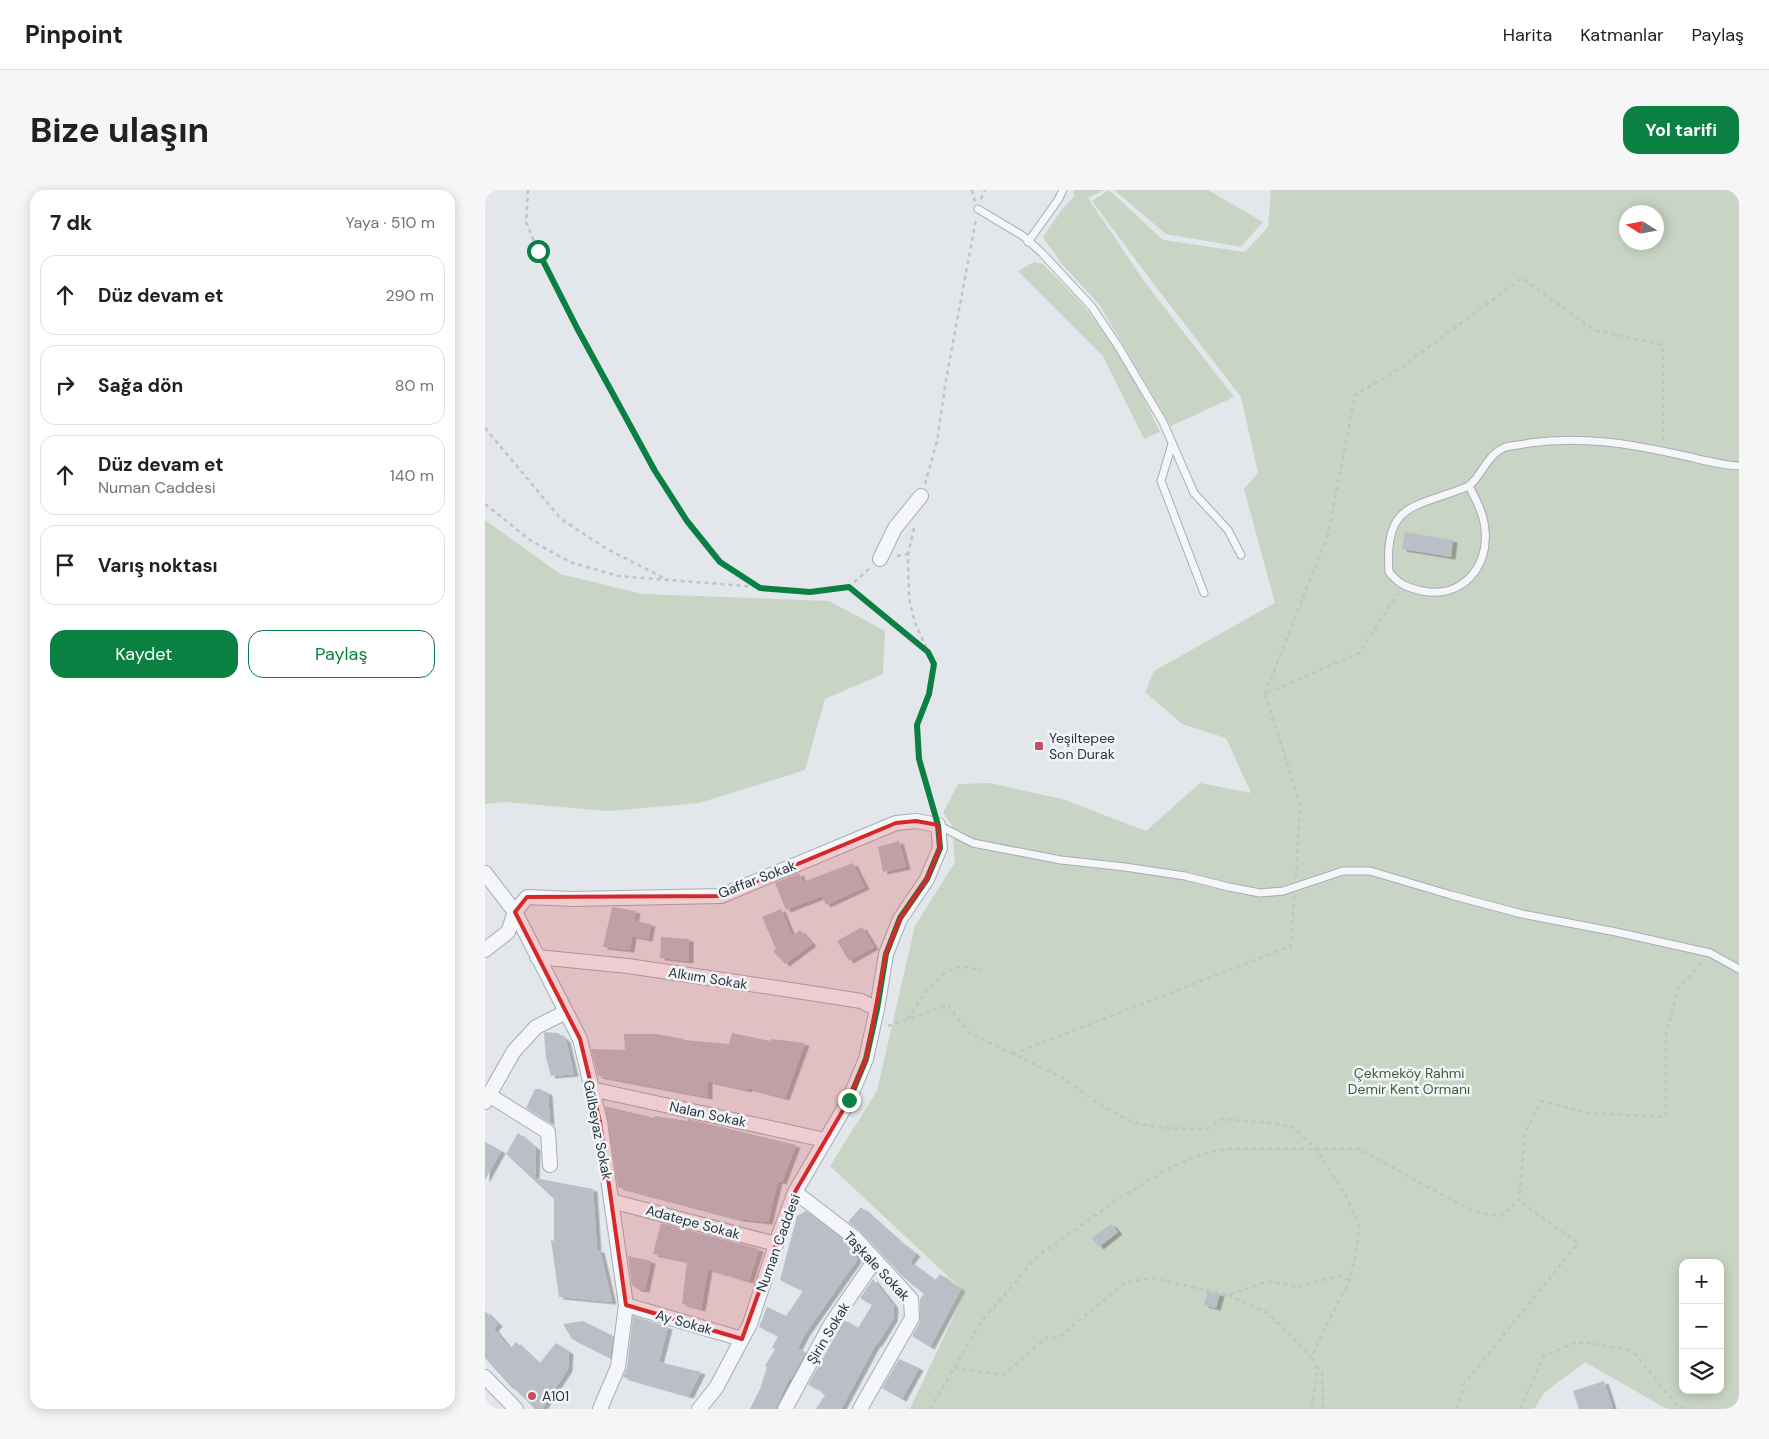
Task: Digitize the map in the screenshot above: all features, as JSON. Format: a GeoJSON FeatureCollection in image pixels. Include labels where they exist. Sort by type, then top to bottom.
{"type":"FeatureCollection","features":[{"type":"Feature","properties":{"kind":"street"},"geometry":{"type":"LineString","coordinates":[[880,559],[895,528],[921,496]]}},
{"type":"Feature","properties":{"kind":"street","name":"Gaffar Sokak"},"geometry":{"type":"LineString","coordinates":[[515,912],[527,897],[573,899],[721,896],[896,823],[917,821],[938,825]]}},
{"type":"Feature","properties":{"kind":"street","name":"Numan Caddesi"},"geometry":{"type":"LineString","coordinates":[[699,1409],[717,1388],[750,1324],[795,1192],[852,1092],[866,1059],[886,954],[900,918],[927,879],[940,848],[938,825]]}},
{"type":"Feature","properties":{"kind":"street","name":"Gülbeyaz Sokak"},"geometry":{"type":"LineString","coordinates":[[485,873],[515,912],[580,1039],[600,1122],[626,1304],[618,1367],[600,1409]]}},
{"type":"Feature","properties":{"kind":"street"},"geometry":{"type":"LineString","coordinates":[[485,950],[508,932],[515,912]]}},
{"type":"Feature","properties":{"kind":"street","name":"Alkıım Sokak"},"geometry":{"type":"LineString","coordinates":[[537,957],[628,966],[783,989],[861,1001],[877,1009]]}},
{"type":"Feature","properties":{"kind":"street"},"geometry":{"type":"LineString","coordinates":[[550,1165],[549,1132],[487,1098],[514,1052],[536,1027],[566,1012]]}},
{"type":"Feature","properties":{"kind":"street","name":"Nalan Sokak"},"geometry":{"type":"LineString","coordinates":[[591,1089],[825,1140]]}},
{"type":"Feature","properties":{"kind":"street","name":"Taşkale Sokak"},"geometry":{"type":"LineString","coordinates":[[795,1192],[855,1238],[911,1299],[912,1318],[860,1409]]}},
{"type":"Feature","properties":{"kind":"street","name":"Adatepe Sokak"},"geometry":{"type":"LineString","coordinates":[[611,1201],[776,1244]]}},
{"type":"Feature","properties":{"kind":"street","name":"Şirin Sokak"},"geometry":{"type":"LineString","coordinates":[[785,1409],[831,1324],[875,1260]]}},
{"type":"Feature","properties":{"kind":"street","name":"Ay Sokak"},"geometry":{"type":"LineString","coordinates":[[626,1304],[742,1339]]}},
{"type":"Feature","properties":{"kind":"street"},"geometry":{"type":"LineString","coordinates":[[485,1377],[516,1409]]}},
{"type":"Feature","properties":{"kind":"lane"},"geometry":{"type":"LineString","coordinates":[[1028,242],[1063,190]]}},
{"type":"Feature","properties":{"kind":"lane"},"geometry":{"type":"LineString","coordinates":[[978,209],[1023,236],[1042,253],[1092,308],[1118,346],[1163,422],[1194,494],[1228,530],[1241,555]]}},
{"type":"Feature","properties":{"kind":"lane"},"geometry":{"type":"LineString","coordinates":[[1469,486],[1484,519],[1485,531],[1484,548],[1475,573],[1466,582],[1445,592],[1433,593],[1403,586],[1389,572],[1390,539],[1395,523],[1404,511],[1416,504],[1469,486],[1491,456],[1506,447],[1543,441],[1591,439],[1635,445],[1739,466]]}},
{"type":"Feature","properties":{"kind":"lane"},"geometry":{"type":"LineString","coordinates":[[1172,444],[1161,481],[1204,593]]}},
{"type":"Feature","properties":{"kind":"lane"},"geometry":{"type":"LineString","coordinates":[[938,825],[973,843],[1061,860],[1185,876],[1260,893],[1283,891],[1343,871],[1370,871],[1522,914],[1617,932],[1710,953],[1739,969]]}},
{"type":"Feature","properties":{"kind":"path"},"geometry":{"type":"LineString","coordinates":[[529,190],[526,222],[538,251],[577,328],[655,471],[687,521],[720,562],[760,588]]}},
{"type":"Feature","properties":{"kind":"path"},"geometry":{"type":"LineString","coordinates":[[921,496],[937,441],[946,380],[978,209],[985,190]]}},
{"type":"Feature","properties":{"kind":"path"},"geometry":{"type":"LineString","coordinates":[[1013,1054],[1291,946],[1300,804],[1265,694],[1328,534],[1355,395],[1399,369],[1522,278],[1594,330],[1663,345],[1663,451]]}},
{"type":"Feature","properties":{"kind":"path"},"geometry":{"type":"LineString","coordinates":[[485,428],[561,519],[607,549],[669,581]]}},
{"type":"Feature","properties":{"kind":"path"},"geometry":{"type":"LineString","coordinates":[[485,504],[530,540],[570,562],[618,576],[810,592],[849,587],[880,559],[908,554]]}},
{"type":"Feature","properties":{"kind":"path"},"geometry":{"type":"LineString","coordinates":[[915,525],[908,554],[909,599],[915,624],[934,664],[929,694],[917,725],[918,751],[938,825]]}},
{"type":"Feature","properties":{"kind":"path"},"geometry":{"type":"LineString","coordinates":[[1265,694],[1359,653],[1403,586]]}},
{"type":"Feature","properties":{"kind":"path"},"geometry":{"type":"LineString","coordinates":[[849,587],[928,652]]}},
{"type":"Feature","properties":{"kind":"path"},"geometry":{"type":"LineString","coordinates":[[931,1409],[981,1322],[1038,1256],[1118,1199],[1171,1167],[1202,1154],[1224,1149],[1359,1149],[1479,1213],[1500,1216],[1519,1201],[1525,1133],[1541,1101],[1589,1114],[1666,1117],[1666,1036],[1677,988],[1710,953]]}},
{"type":"Feature","properties":{"kind":"path"},"geometry":{"type":"LineString","coordinates":[[907,1019],[927,992],[943,975],[954,968],[961,967],[982,970]]}},
{"type":"Feature","properties":{"kind":"path"},"geometry":{"type":"LineString","coordinates":[[872,1032],[948,1005],[969,1033],[1061,1077],[1099,1104],[1132,1122],[1162,1128],[1207,1129],[1221,1119],[1293,1127],[1316,1149],[1346,1196],[1359,1226],[1356,1254],[1350,1280],[1322,1333],[1312,1357]]}},
{"type":"Feature","properties":{"kind":"path"},"geometry":{"type":"LineString","coordinates":[[1457,1409],[1464,1384],[1579,1243],[1519,1201]]}},
{"type":"Feature","properties":{"kind":"path"},"geometry":{"type":"LineString","coordinates":[[1228,1295],[1268,1281],[1298,1287],[1337,1276],[1350,1280]]}},
{"type":"Feature","properties":{"kind":"path"},"geometry":{"type":"LineString","coordinates":[[955,1368],[1003,1376],[1047,1337],[1059,1338],[1126,1282],[1152,1278],[1228,1295],[1268,1313],[1312,1357],[1317,1369],[1312,1409]]}},
{"type":"Feature","properties":{"kind":"path"},"geometry":{"type":"LineString","coordinates":[[1520,1409],[1544,1356],[1574,1343],[1589,1343],[1629,1350],[1636,1355],[1675,1403],[1684,1409]]}},
{"type":"Feature","properties":{"kind":"path"},"geometry":{"type":"LineString","coordinates":[[1315,1366],[1323,1370],[1323,1409]]}},
{"type":"Feature","properties":{"kind":"highlighted area"},"geometry":{"type":"Polygon","coordinates":[[[916,821],[938,825],[940,848],[927,879],[900,919],[886,954],[866,1059],[849,1100],[795,1192],[742,1339],[626,1305],[600,1122],[580,1039],[515,912],[527,897],[721,896],[896,823],[916,821]]]}},
{"type":"Feature","properties":{"kind":"green space"},"geometry":{"type":"Polygon","coordinates":[[[1073,190],[1104,190],[1088,198],[1146,284],[1234,397],[1171,426],[1099,304],[1062,264],[1043,237],[1063,208],[1074,197],[1073,190]]]}},
{"type":"Feature","properties":{"kind":"green space","name":"Çekmeköy Rahmi Demir Kent Ormanı"},"geometry":{"type":"Polygon","coordinates":[[[1109,190],[1163,240],[1245,252],[1268,227],[1271,190],[1739,190],[1739,1409],[1667,1409],[1585,1362],[1545,1392],[1534,1409],[910,1409],[965,1292],[830,1166],[877,1091],[915,926],[955,862],[952,825],[943,813],[958,784],[989,783],[1062,799],[1146,831],[1200,783],[1251,793],[1226,738],[1182,724],[1145,692],[1154,671],[1275,603],[1244,489],[1258,473],[1241,397],[1092,201],[1109,190]]]}},
{"type":"Feature","properties":{"kind":"green space"},"geometry":{"type":"Polygon","coordinates":[[[1114,190],[1208,190],[1263,222],[1241,247],[1166,234],[1114,190]]]}},
{"type":"Feature","properties":{"kind":"green space"},"geometry":{"type":"Polygon","coordinates":[[[1034,262],[1043,264],[1076,297],[1097,323],[1127,368],[1160,432],[1144,439],[1103,356],[1018,271],[1034,262]]]}},
{"type":"Feature","properties":{"kind":"green space"},"geometry":{"type":"Polygon","coordinates":[[[485,520],[560,574],[642,594],[829,601],[885,631],[883,674],[825,699],[805,770],[699,803],[609,811],[504,802],[485,804],[485,520]]]}},
{"type":"Feature","properties":{"kind":"building"},"geometry":{"type":"Polygon","coordinates":[[[1405,532],[1453,540],[1451,557],[1402,549],[1405,532]]]}},
{"type":"Feature","properties":{"kind":"building"},"geometry":{"type":"Polygon","coordinates":[[[899,841],[906,867],[883,872],[878,847],[899,841]]]}},
{"type":"Feature","properties":{"kind":"building"},"geometry":{"type":"Polygon","coordinates":[[[853,863],[865,887],[826,905],[822,896],[786,910],[775,883],[799,873],[803,882],[853,863]]]}},
{"type":"Feature","properties":{"kind":"building"},"geometry":{"type":"Polygon","coordinates":[[[612,907],[636,911],[634,921],[651,924],[648,939],[632,936],[630,950],[603,947],[612,907]]]}},
{"type":"Feature","properties":{"kind":"building"},"geometry":{"type":"Polygon","coordinates":[[[781,909],[792,936],[800,930],[812,944],[785,964],[773,951],[776,949],[762,917],[781,909]]]}},
{"type":"Feature","properties":{"kind":"building"},"geometry":{"type":"Polygon","coordinates":[[[862,927],[874,947],[849,961],[837,941],[862,927]]]}},
{"type":"Feature","properties":{"kind":"building"},"geometry":{"type":"Polygon","coordinates":[[[661,937],[689,939],[689,961],[660,958],[661,937]]]}},
{"type":"Feature","properties":{"kind":"building"},"geometry":{"type":"Polygon","coordinates":[[[544,1033],[558,1033],[566,1040],[574,1074],[551,1076],[546,1058],[544,1033]]]}},
{"type":"Feature","properties":{"kind":"building"},"geometry":{"type":"Polygon","coordinates":[[[732,1033],[770,1041],[771,1039],[805,1043],[785,1098],[748,1088],[747,1090],[708,1081],[708,1097],[598,1076],[591,1049],[625,1050],[624,1034],[656,1034],[684,1040],[729,1044],[732,1033]]]}},
{"type":"Feature","properties":{"kind":"building"},"geometry":{"type":"Polygon","coordinates":[[[535,1089],[548,1093],[550,1123],[526,1108],[535,1089]]]}},
{"type":"Feature","properties":{"kind":"building"},"geometry":{"type":"Polygon","coordinates":[[[605,1106],[654,1118],[655,1116],[688,1121],[688,1119],[796,1145],[782,1182],[778,1181],[768,1222],[739,1219],[618,1187],[605,1106]]]}},
{"type":"Feature","properties":{"kind":"building"},"geometry":{"type":"Polygon","coordinates":[[[518,1133],[536,1148],[535,1178],[593,1189],[597,1250],[600,1250],[612,1302],[559,1297],[551,1240],[554,1241],[554,1199],[506,1154],[518,1133]]]}},
{"type":"Feature","properties":{"kind":"building"},"geometry":{"type":"Polygon","coordinates":[[[485,1142],[501,1151],[485,1180],[485,1142]]]}},
{"type":"Feature","properties":{"kind":"building"},"geometry":{"type":"Polygon","coordinates":[[[861,1207],[916,1254],[910,1262],[935,1280],[940,1274],[961,1289],[930,1347],[912,1336],[920,1322],[920,1299],[924,1294],[903,1277],[861,1232],[848,1222],[861,1207]]]}},
{"type":"Feature","properties":{"kind":"building"},"geometry":{"type":"Polygon","coordinates":[[[806,1211],[848,1243],[857,1260],[805,1334],[798,1348],[805,1353],[791,1379],[789,1379],[775,1409],[750,1409],[760,1389],[767,1367],[765,1366],[775,1349],[772,1348],[778,1336],[759,1327],[767,1307],[786,1316],[803,1291],[780,1280],[797,1216],[806,1211]]]}},
{"type":"Feature","properties":{"kind":"building"},"geometry":{"type":"Polygon","coordinates":[[[661,1223],[759,1249],[749,1281],[708,1269],[701,1309],[682,1304],[687,1261],[653,1254],[661,1223]]]}},
{"type":"Feature","properties":{"kind":"building"},"geometry":{"type":"Polygon","coordinates":[[[1111,1224],[1118,1232],[1099,1247],[1092,1238],[1111,1224]]]}},
{"type":"Feature","properties":{"kind":"building"},"geometry":{"type":"Polygon","coordinates":[[[628,1256],[651,1261],[645,1290],[637,1289],[632,1285],[628,1256]]]}},
{"type":"Feature","properties":{"kind":"building"},"geometry":{"type":"Polygon","coordinates":[[[873,1279],[894,1306],[893,1319],[876,1344],[841,1409],[816,1409],[825,1395],[821,1393],[823,1391],[808,1385],[844,1320],[858,1328],[872,1305],[860,1298],[873,1279]]]}},
{"type":"Feature","properties":{"kind":"building"},"geometry":{"type":"Polygon","coordinates":[[[1208,1291],[1220,1294],[1216,1308],[1204,1305],[1208,1291]]]}},
{"type":"Feature","properties":{"kind":"building"},"geometry":{"type":"Polygon","coordinates":[[[485,1311],[498,1324],[494,1329],[510,1349],[516,1342],[539,1364],[556,1343],[569,1352],[568,1369],[542,1409],[535,1409],[513,1389],[485,1358],[485,1311]]]}},
{"type":"Feature","properties":{"kind":"building"},"geometry":{"type":"Polygon","coordinates":[[[633,1316],[668,1327],[659,1362],[701,1372],[689,1396],[623,1377],[627,1368],[633,1316]]]}},
{"type":"Feature","properties":{"kind":"building"},"geometry":{"type":"Polygon","coordinates":[[[583,1321],[613,1336],[610,1358],[572,1339],[563,1324],[583,1321]]]}},
{"type":"Feature","properties":{"kind":"building"},"geometry":{"type":"Polygon","coordinates":[[[899,1359],[919,1368],[902,1399],[882,1388],[899,1359]]]}},
{"type":"Feature","properties":{"kind":"building"},"geometry":{"type":"Polygon","coordinates":[[[1604,1381],[1613,1409],[1579,1409],[1573,1391],[1604,1381]]]}},
{"type":"Feature","properties":{"kind":"place","name":"Yeşiltepee Son Durak"},"geometry":{"type":"Point","coordinates":[1039,746]}},
{"type":"Feature","properties":{"kind":"place","name":"A101"},"geometry":{"type":"Point","coordinates":[532,1396]}},
{"type":"Feature","properties":{"kind":"route"},"geometry":{"type":"LineString","coordinates":[[538,251],[577,328],[655,471],[687,521],[720,562],[760,588],[810,592],[849,587],[928,652],[934,664],[929,694],[917,725],[919,759],[938,825],[940,848],[927,879],[900,918],[886,954],[866,1059],[849,1100]]}}]}
